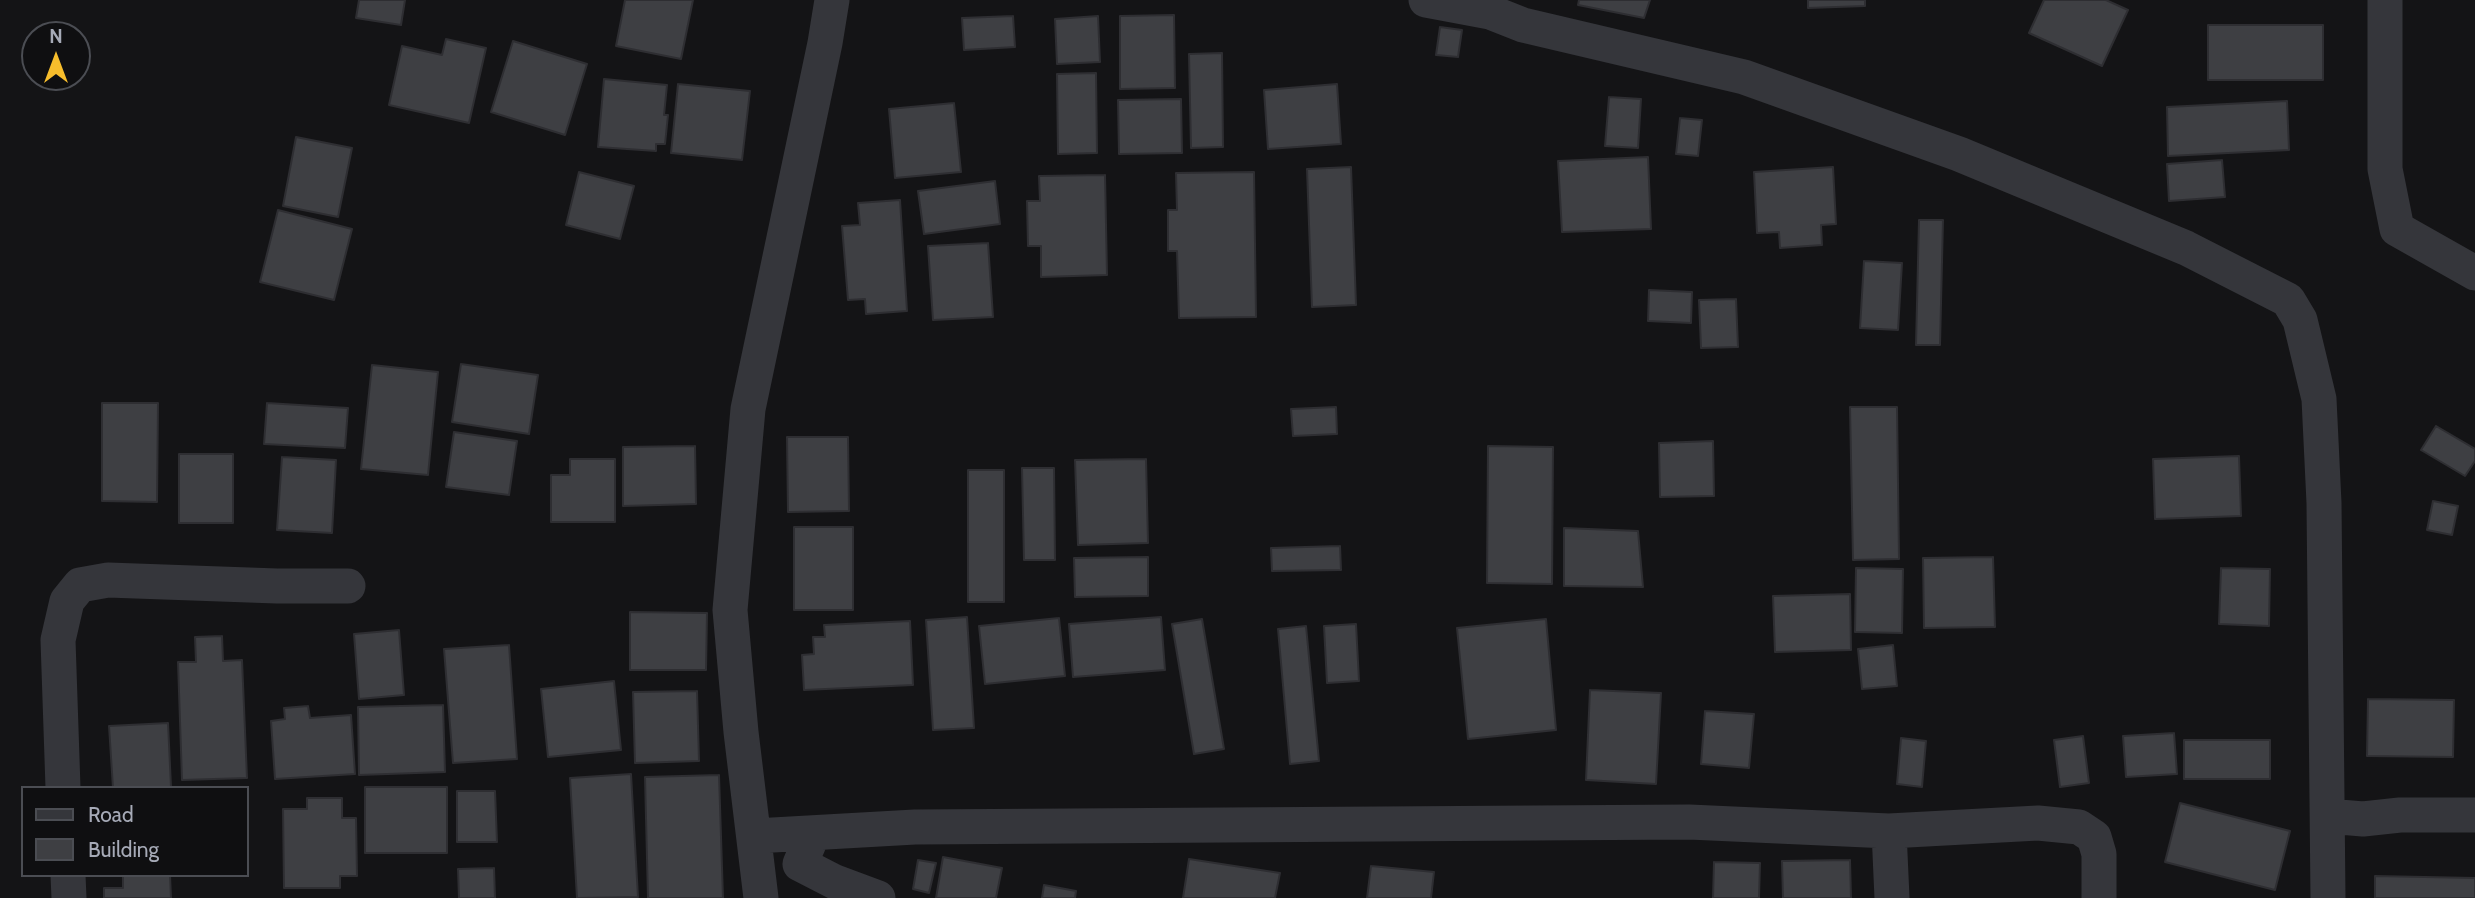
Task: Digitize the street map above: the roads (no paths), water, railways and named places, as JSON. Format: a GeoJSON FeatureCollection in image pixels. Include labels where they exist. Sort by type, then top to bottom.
{"type":"FeatureCollection","features":[{"type":"Feature","properties":{"kind":"street"},"geometry":{"type":"LineString","coordinates":[[761,898],[741,732],[730,610],[748,409],[832,0]]}},
{"type":"Feature","properties":{"kind":"street"},"geometry":{"type":"LineString","coordinates":[[1426,0],[1490,12],[1522,25],[1757,82],[1972,159],[2186,248],[2288,300],[2300,320],[2319,399],[2324,503],[2328,898]]}},
{"type":"Feature","properties":{"kind":"street"},"geometry":{"type":"LineString","coordinates":[[2385,0],[2385,169],[2397,229],[2475,273]]}},
{"type":"Feature","properties":{"kind":"street"},"geometry":{"type":"LineString","coordinates":[[63,786],[58,640],[67,601],[80,585],[108,580],[348,586]]}},
{"type":"Feature","properties":{"kind":"street"},"geometry":{"type":"LineString","coordinates":[[2328,816],[2362,819],[2400,815],[2475,815]]}},
{"type":"Feature","properties":{"kind":"street"},"geometry":{"type":"LineString","coordinates":[[755,836],[915,827],[1689,822],[1889,831],[2038,823],[2079,827],[2094,837],[2099,854],[2099,898]]}},
{"type":"Feature","properties":{"kind":"street"},"geometry":{"type":"LineString","coordinates":[[1889,831],[1892,898]]}},
{"type":"Feature","properties":{"kind":"street"},"geometry":{"type":"LineString","coordinates":[[813,834],[800,864],[835,882],[878,898]]}},
{"type":"Feature","properties":{"kind":"street"},"geometry":{"type":"LineString","coordinates":[[68,877],[69,898]]}}]}
